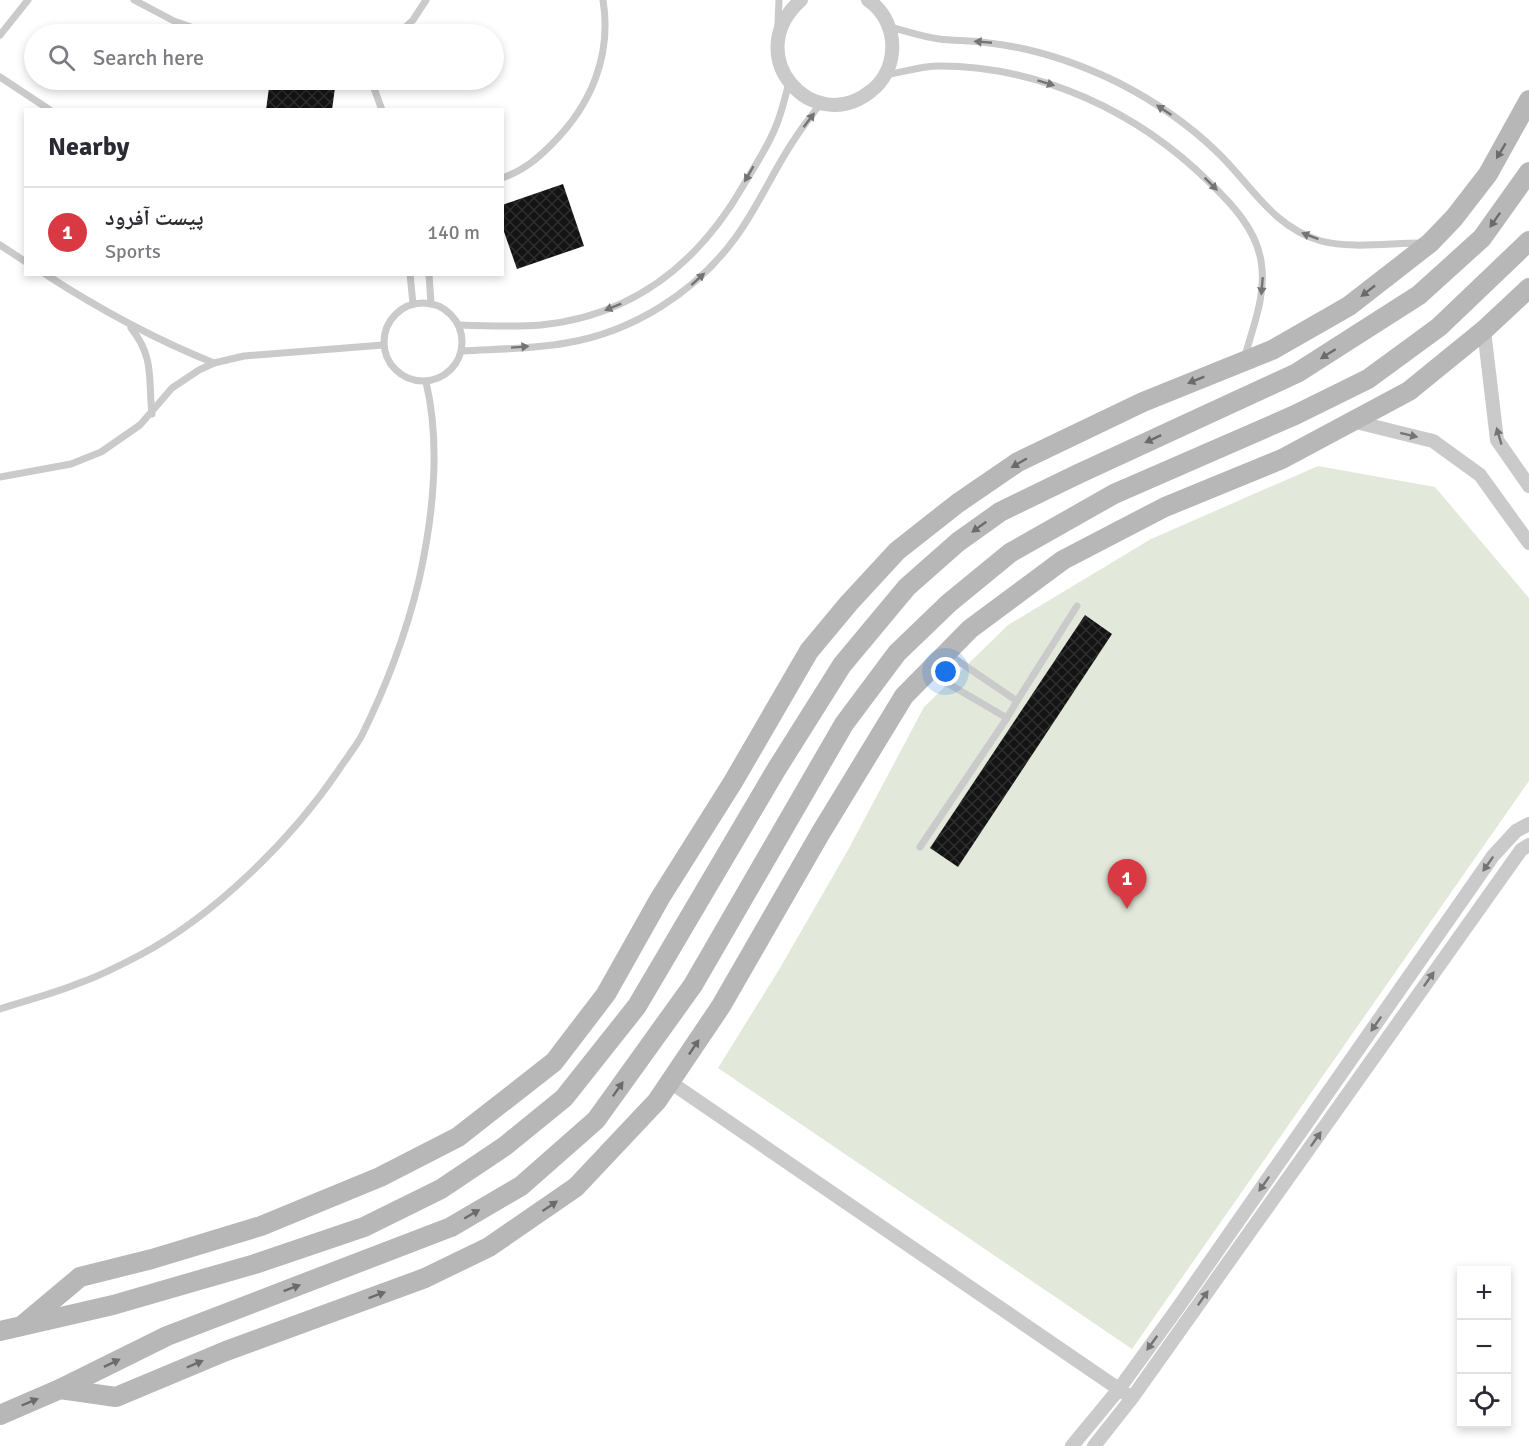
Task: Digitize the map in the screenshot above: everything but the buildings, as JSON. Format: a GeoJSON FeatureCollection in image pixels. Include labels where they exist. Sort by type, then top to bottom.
{"type":"FeatureCollection","features":[{"type":"Feature","properties":{"kind":"main road"},"geometry":{"type":"LineString","coordinates":[[24,1324],[80,1277],[152,1259],[261,1226],[380,1177],[458,1137],[554,1062],[606,994],[660,898],[733,782],[809,651],[897,551],[958,503],[1018,462],[1143,402],[1272,350],[1349,306],[1430,243],[1454,218],[1488,174],[1529,100]]}},
{"type":"Feature","properties":{"kind":"main road"},"geometry":{"type":"LineString","coordinates":[[0,1331],[113,1305],[255,1264],[364,1227],[441,1189],[505,1146],[564,1098],[637,1006],[776,770],[842,665],[907,587],[958,542],[1000,512],[1076,474],[1297,374],[1419,296],[1482,238],[1529,172]]}},
{"type":"Feature","properties":{"kind":"main road"},"geometry":{"type":"LineString","coordinates":[[0,1414],[60,1389],[168,1336],[451,1227],[521,1186],[596,1120],[693,985],[844,724],[897,654],[949,603],[1011,553],[1113,494],[1294,415],[1368,379],[1439,327],[1529,241]]}},
{"type":"Feature","properties":{"kind":"main road"},"geometry":{"type":"LineString","coordinates":[[60,1389],[116,1397],[226,1351],[425,1278],[489,1247],[576,1187],[657,1101],[721,1006],[820,834],[904,696],[970,629],[1063,560],[1165,507],[1282,459],[1409,391],[1484,330],[1529,288]]}},
{"type":"Feature","properties":{"kind":"street"},"geometry":{"type":"LineString","coordinates":[[801,0],[791,9],[782,24],[777,40],[777,55],[789,83],[804,96],[821,103],[836,105],[865,96],[885,75],[892,51],[889,27],[882,14],[868,0]]}},
{"type":"Feature","properties":{"kind":"street"},"geometry":{"type":"LineString","coordinates":[[1484,330],[1497,440],[1529,486]]}},
{"type":"Feature","properties":{"kind":"street"},"geometry":{"type":"LineString","coordinates":[[1352,421],[1433,441],[1480,475],[1529,543]]}},
{"type":"Feature","properties":{"kind":"street"},"geometry":{"type":"LineString","coordinates":[[1072,1446],[1119,1389],[1493,856],[1516,831],[1529,824]]}},
{"type":"Feature","properties":{"kind":"street"},"geometry":{"type":"LineString","coordinates":[[1094,1446],[1132,1398],[1521,850],[1529,845]]}},
{"type":"Feature","properties":{"kind":"street"},"geometry":{"type":"LineString","coordinates":[[670,1082],[1132,1398]]}},
{"type":"Feature","properties":{"kind":"lane"},"geometry":{"type":"LineString","coordinates":[[0,35],[28,0]]}},
{"type":"Feature","properties":{"kind":"lane"},"geometry":{"type":"LineString","coordinates":[[134,0],[183,24]]}},
{"type":"Feature","properties":{"kind":"lane"},"geometry":{"type":"LineString","coordinates":[[410,24],[426,0]]}},
{"type":"Feature","properties":{"kind":"lane"},"geometry":{"type":"LineString","coordinates":[[504,177],[535,161],[583,107],[600,66],[604,38],[603,0]]}},
{"type":"Feature","properties":{"kind":"lane"},"geometry":{"type":"LineString","coordinates":[[777,40],[779,0]]}},
{"type":"Feature","properties":{"kind":"lane"},"geometry":{"type":"LineString","coordinates":[[889,27],[936,39],[988,42],[1042,54],[1086,68],[1119,83],[1169,113],[1192,130],[1235,170],[1271,214],[1282,223],[1307,236],[1326,242],[1345,244],[1430,243]]}},
{"type":"Feature","properties":{"kind":"lane"},"geometry":{"type":"LineString","coordinates":[[885,75],[938,66],[985,69],[1035,80],[1060,87],[1107,107],[1176,151],[1234,209],[1250,230],[1259,251],[1263,286],[1243,361]]}},
{"type":"Feature","properties":{"kind":"lane"},"geometry":{"type":"LineString","coordinates":[[0,77],[47,108]]}},
{"type":"Feature","properties":{"kind":"lane"},"geometry":{"type":"LineString","coordinates":[[459,325],[504,327],[563,322],[613,307],[659,282],[699,248],[729,210],[776,128],[789,83]]}},
{"type":"Feature","properties":{"kind":"lane"},"geometry":{"type":"LineString","coordinates":[[375,90],[381,108]]}},
{"type":"Feature","properties":{"kind":"lane"},"geometry":{"type":"LineString","coordinates":[[462,351],[544,346],[589,338],[632,322],[671,300],[707,271],[735,239],[794,140],[821,103]]}},
{"type":"Feature","properties":{"kind":"lane"},"geometry":{"type":"LineString","coordinates":[[0,245],[24,261]]}},
{"type":"Feature","properties":{"kind":"lane"},"geometry":{"type":"LineString","coordinates":[[48,276],[130,326],[170,346],[214,363]]}},
{"type":"Feature","properties":{"kind":"lane"},"geometry":{"type":"LineString","coordinates":[[410,276],[413,304]]}},
{"type":"Feature","properties":{"kind":"lane"},"geometry":{"type":"LineString","coordinates":[[429,276],[431,304]]}},
{"type":"Feature","properties":{"kind":"lane"},"geometry":{"type":"LineString","coordinates":[[413,304],[440,306],[451,314],[459,325],[462,351],[449,372],[438,379],[426,382],[414,381],[402,376],[386,357],[383,345],[385,331],[391,319],[400,309],[413,304]]}},
{"type":"Feature","properties":{"kind":"lane"},"geometry":{"type":"LineString","coordinates":[[130,326],[142,344],[149,364],[152,414]]}},
{"type":"Feature","properties":{"kind":"lane"},"geometry":{"type":"LineString","coordinates":[[0,477],[71,464],[86,459],[121,440],[152,414],[172,388],[192,374],[214,363],[244,356],[383,345]]}},
{"type":"Feature","properties":{"kind":"lane"},"geometry":{"type":"LineString","coordinates":[[0,1009],[82,982],[142,954],[190,922],[238,884],[285,839],[325,790],[360,739],[389,674],[410,615],[427,544],[434,465],[433,409],[426,382]]}},
{"type":"Feature","properties":{"kind":"lane"},"geometry":{"type":"LineString","coordinates":[[920,847],[1077,606]]}},
{"type":"Feature","properties":{"kind":"lane"},"geometry":{"type":"LineString","coordinates":[[946,653],[1017,701]]}},
{"type":"Feature","properties":{"kind":"lane"},"geometry":{"type":"LineString","coordinates":[[927,672],[1006,718]]}},
{"type":"Feature","properties":{"kind":"shaded area"},"geometry":{"type":"Polygon","coordinates":[[[1318,466],[1435,487],[1529,598],[1529,781],[1132,1349],[718,1068],[780,968],[848,850],[924,707],[1008,625],[1151,539],[1318,466]]]}},
{"type":"Feature","properties":{"kind":"place","name":"پیست آفرود"},"geometry":{"type":"Point","coordinates":[1127,909]}}]}
